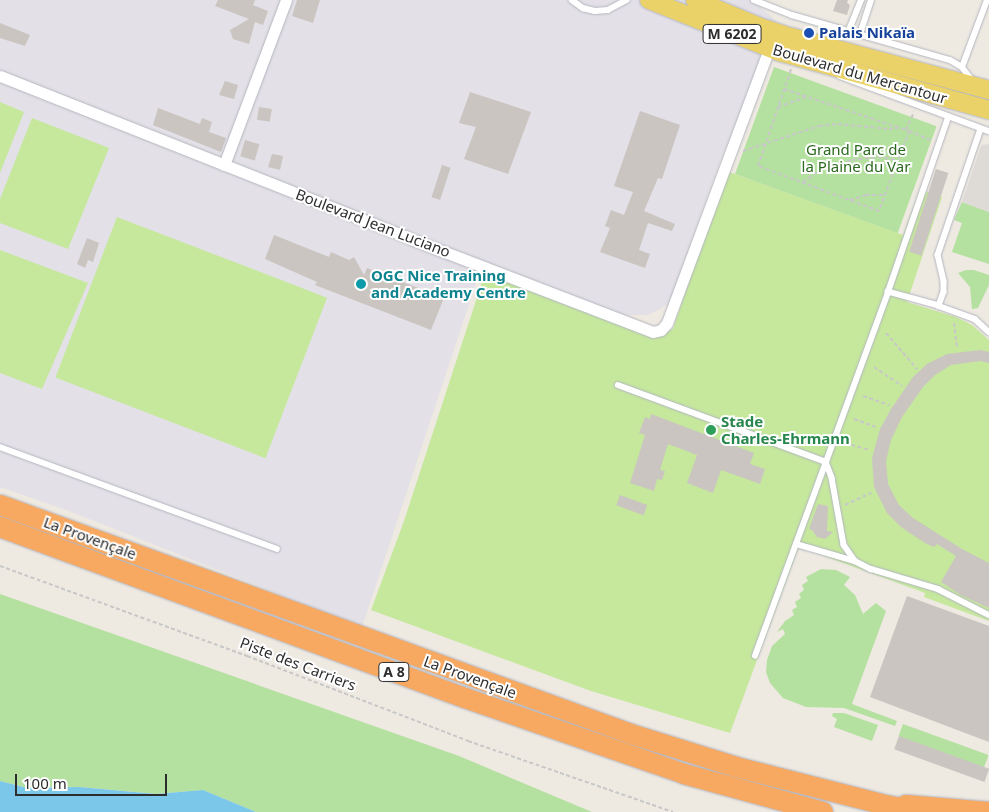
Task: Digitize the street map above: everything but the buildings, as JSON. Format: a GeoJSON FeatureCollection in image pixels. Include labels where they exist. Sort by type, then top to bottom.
{"type":"FeatureCollection","features":[{"type":"Feature","properties":{"kind":"highway","name":"La Provençale"},"geometry":{"type":"LineString","coordinates":[[0,505],[622,731],[736,767],[881,804],[921,812]]}},
{"type":"Feature","properties":{"kind":"highway","name":"La Provençale"},"geometry":{"type":"LineString","coordinates":[[0,527],[464,698],[684,774],[823,812]]}},
{"type":"Feature","properties":{"kind":"highway"},"geometry":{"type":"LineString","coordinates":[[881,804],[989,812]]}},
{"type":"Feature","properties":{"kind":"main road","name":"Boulevard du Mercantour"},"geometry":{"type":"LineString","coordinates":[[649,0],[795,57],[989,110]]}},
{"type":"Feature","properties":{"kind":"main road","name":"Boulevard du Mercantour"},"geometry":{"type":"LineString","coordinates":[[695,0],[760,27],[791,37],[985,89]]}},
{"type":"Feature","properties":{"kind":"street"},"geometry":{"type":"LineString","coordinates":[[224,165],[286,0]]}},
{"type":"Feature","properties":{"kind":"street","name":"Boulevard Jean Luciano"},"geometry":{"type":"LineString","coordinates":[[0,76],[411,239],[653,332],[661,330],[667,323],[768,48]]}},
{"type":"Feature","properties":{"kind":"lane"},"geometry":{"type":"LineString","coordinates":[[572,0],[582,8],[595,11],[608,10],[627,0]]}},
{"type":"Feature","properties":{"kind":"lane"},"geometry":{"type":"LineString","coordinates":[[754,0],[792,15],[950,60],[962,67],[985,89]]}},
{"type":"Feature","properties":{"kind":"lane"},"geometry":{"type":"LineString","coordinates":[[849,30],[861,0]]}},
{"type":"Feature","properties":{"kind":"lane"},"geometry":{"type":"LineString","coordinates":[[860,34],[872,0]]}},
{"type":"Feature","properties":{"kind":"lane"},"geometry":{"type":"LineString","coordinates":[[962,67],[987,0]]}},
{"type":"Feature","properties":{"kind":"lane"},"geometry":{"type":"LineString","coordinates":[[817,63],[850,82],[989,131]]}},
{"type":"Feature","properties":{"kind":"lane"},"geometry":{"type":"LineString","coordinates":[[755,656],[888,292],[948,118]]}},
{"type":"Feature","properties":{"kind":"lane"},"geometry":{"type":"LineString","coordinates":[[939,306],[944,292],[944,281],[938,255],[981,129]]}},
{"type":"Feature","properties":{"kind":"lane"},"geometry":{"type":"LineString","coordinates":[[888,292],[939,306],[975,319],[989,332]]}},
{"type":"Feature","properties":{"kind":"lane"},"geometry":{"type":"LineString","coordinates":[[618,385],[826,462],[832,478],[844,545],[855,561]]}},
{"type":"Feature","properties":{"kind":"lane"},"geometry":{"type":"LineString","coordinates":[[0,447],[277,548]]}},
{"type":"Feature","properties":{"kind":"lane"},"geometry":{"type":"LineString","coordinates":[[796,544],[855,561],[871,569],[938,589],[989,615]]}},
{"type":"Feature","properties":{"kind":"path"},"geometry":{"type":"LineString","coordinates":[[795,57],[758,166],[879,211],[917,106]]}},
{"type":"Feature","properties":{"kind":"path"},"geometry":{"type":"LineString","coordinates":[[784,89],[939,143]]}},
{"type":"Feature","properties":{"kind":"path"},"geometry":{"type":"LineString","coordinates":[[778,107],[808,97]]}},
{"type":"Feature","properties":{"kind":"path"},"geometry":{"type":"LineString","coordinates":[[731,148],[743,151],[820,126],[838,124],[889,129],[898,128]]}},
{"type":"Feature","properties":{"kind":"path"},"geometry":{"type":"LineString","coordinates":[[803,182],[822,169],[852,160],[878,156],[898,160]]}},
{"type":"Feature","properties":{"kind":"path"},"geometry":{"type":"LineString","coordinates":[[850,200],[866,195],[885,195]]}},
{"type":"Feature","properties":{"kind":"path"},"geometry":{"type":"LineString","coordinates":[[954,323],[957,348]]}},
{"type":"Feature","properties":{"kind":"path"},"geometry":{"type":"LineString","coordinates":[[886,334],[918,369]]}},
{"type":"Feature","properties":{"kind":"path"},"geometry":{"type":"LineString","coordinates":[[874,367],[902,386]]}},
{"type":"Feature","properties":{"kind":"path"},"geometry":{"type":"LineString","coordinates":[[863,396],[889,405]]}},
{"type":"Feature","properties":{"kind":"path"},"geometry":{"type":"LineString","coordinates":[[854,419],[876,427]]}},
{"type":"Feature","properties":{"kind":"path"},"geometry":{"type":"LineString","coordinates":[[845,443],[869,450]]}},
{"type":"Feature","properties":{"kind":"path"},"geometry":{"type":"LineString","coordinates":[[838,508],[871,493]]}},
{"type":"Feature","properties":{"kind":"path","name":"Piste des Carriers"},"geometry":{"type":"LineString","coordinates":[[0,566],[247,656],[468,741],[673,812]]}},
{"type":"Feature","properties":{"kind":"shaded area"},"geometry":{"type":"Polygon","coordinates":[[[0,0],[753,0],[777,22],[718,167],[669,304],[648,315],[623,315],[483,262],[362,627],[69,511],[0,487],[0,0]]]}},
{"type":"Feature","properties":{"kind":"shaded area"},"geometry":{"type":"Polygon","coordinates":[[[989,144],[989,212],[962,202],[980,149],[982,145],[989,144]]]}},
{"type":"Feature","properties":{"kind":"green space","name":"Grand Parc de la Plaine du Var"},"geometry":{"type":"Polygon","coordinates":[[[774,67],[937,126],[898,233],[735,174],[774,67]]]}},
{"type":"Feature","properties":{"kind":"green space"},"geometry":{"type":"Polygon","coordinates":[[[0,102],[24,112],[0,173],[0,102]]]}},
{"type":"Feature","properties":{"kind":"green space"},"geometry":{"type":"Polygon","coordinates":[[[32,118],[109,148],[68,249],[0,223],[0,199],[32,118]]]}},
{"type":"Feature","properties":{"kind":"green space","name":"Stade Charles-Ehrmann"},"geometry":{"type":"Polygon","coordinates":[[[729,172],[903,235],[920,189],[942,197],[907,302],[956,317],[972,325],[989,340],[989,621],[924,597],[925,593],[799,547],[730,733],[591,691],[371,610],[404,521],[486,270],[649,337],[658,336],[673,329],[707,226],[729,172]]]}},
{"type":"Feature","properties":{"kind":"green space"},"geometry":{"type":"Polygon","coordinates":[[[962,202],[989,212],[989,264],[952,252],[962,223],[954,220],[962,202]]]}},
{"type":"Feature","properties":{"kind":"green space"},"geometry":{"type":"Polygon","coordinates":[[[117,217],[327,298],[265,458],[55,378],[117,217]]]}},
{"type":"Feature","properties":{"kind":"green space"},"geometry":{"type":"Polygon","coordinates":[[[0,250],[88,283],[42,389],[0,373],[0,250]]]}},
{"type":"Feature","properties":{"kind":"green space"},"geometry":{"type":"Polygon","coordinates":[[[974,270],[989,275],[989,285],[978,308],[972,309],[970,287],[958,273],[974,270]]]}},
{"type":"Feature","properties":{"kind":"green space"},"geometry":{"type":"Polygon","coordinates":[[[821,569],[836,570],[850,577],[844,585],[855,595],[863,614],[876,603],[886,611],[852,704],[897,721],[895,726],[844,708],[806,707],[783,698],[770,683],[766,672],[767,660],[772,646],[785,634],[783,629],[777,632],[785,621],[794,615],[792,610],[797,607],[795,602],[801,598],[799,594],[804,590],[802,585],[808,581],[806,577],[821,569]]]}},
{"type":"Feature","properties":{"kind":"green space"},"geometry":{"type":"Polygon","coordinates":[[[0,594],[459,756],[592,812],[256,812],[203,790],[156,794],[79,787],[27,788],[0,781],[0,594]]]}},
{"type":"Feature","properties":{"kind":"green space"},"geometry":{"type":"Polygon","coordinates":[[[833,713],[844,713],[878,725],[872,741],[834,727],[837,719],[832,716],[833,713]]]}},
{"type":"Feature","properties":{"kind":"green space"},"geometry":{"type":"Polygon","coordinates":[[[903,724],[989,755],[984,767],[899,736],[903,724]]]}},
{"type":"Feature","properties":{"kind":"water"},"geometry":{"type":"Polygon","coordinates":[[[0,781],[27,788],[79,787],[156,794],[203,790],[256,812],[0,812],[0,781]]]}},
{"type":"Feature","properties":{"kind":"place","name":"Palais Nikaïa"},"geometry":{"type":"Point","coordinates":[809,33]}},
{"type":"Feature","properties":{"kind":"place","name":"OGC Nice Training and Academy Centre"},"geometry":{"type":"Point","coordinates":[361,284]}},
{"type":"Feature","properties":{"kind":"place","name":"Stade Charles-Ehrmann"},"geometry":{"type":"Point","coordinates":[711,430]}}]}
